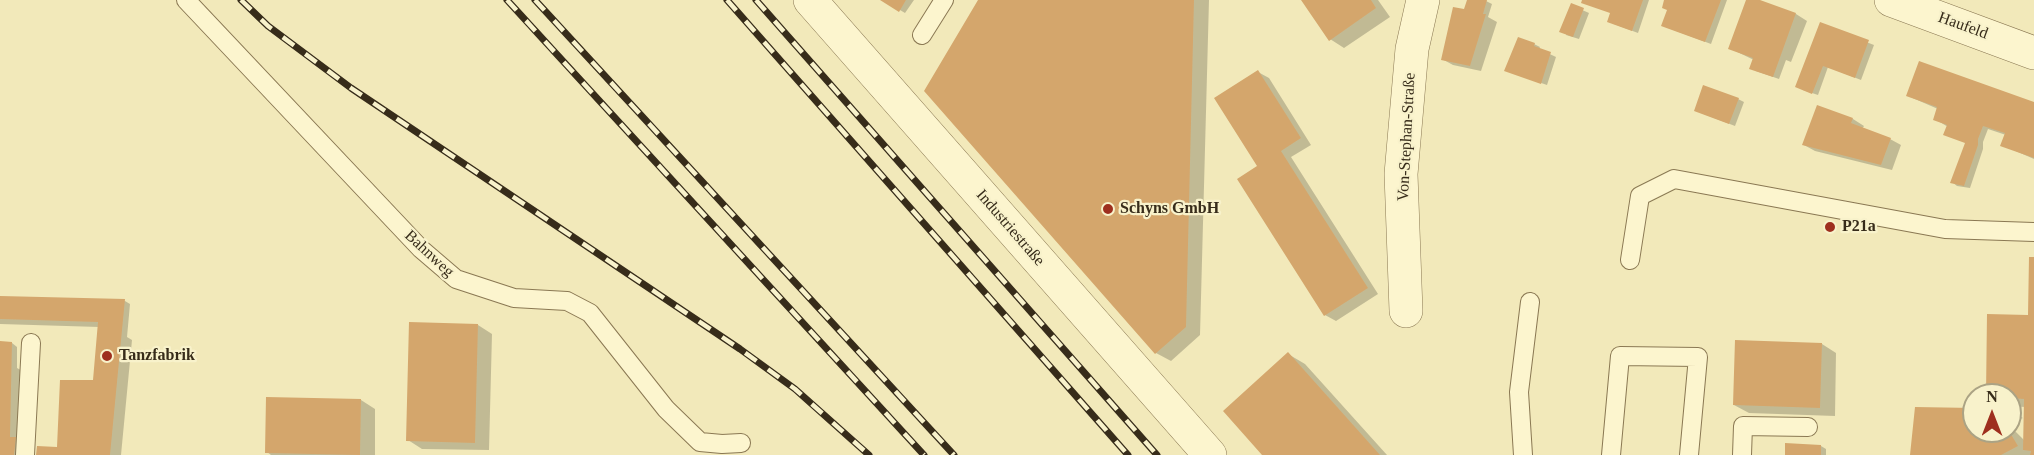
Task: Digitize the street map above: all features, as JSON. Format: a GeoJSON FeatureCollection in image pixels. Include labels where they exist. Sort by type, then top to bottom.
{"type":"FeatureCollection","features":[{"type":"Feature","properties":{"kind":"street","name":"Industriestraße"},"geometry":{"type":"LineString","coordinates":[[810,0],[1210,455]]}},
{"type":"Feature","properties":{"kind":"street","name":"Von-Stephan-Straße"},"geometry":{"type":"LineString","coordinates":[[1406,311],[1401,174],[1412,49],[1423,0]]}},
{"type":"Feature","properties":{"kind":"street","name":"Haufeld"},"geometry":{"type":"LineString","coordinates":[[1891,0],[2034,53]]}},
{"type":"Feature","properties":{"kind":"lane","name":"Bahnweg"},"geometry":{"type":"LineString","coordinates":[[186,0],[421,249],[456,279],[514,298],[567,301],[590,313],[666,409],[700,442],[722,444],[741,442]]}},
{"type":"Feature","properties":{"kind":"lane"},"geometry":{"type":"LineString","coordinates":[[922,35],[944,0]]}},
{"type":"Feature","properties":{"kind":"lane"},"geometry":{"type":"LineString","coordinates":[[1630,260],[1640,196],[1674,179],[1945,229],[2034,232]]}},
{"type":"Feature","properties":{"kind":"lane"},"geometry":{"type":"LineString","coordinates":[[1523,455],[1519,392],[1530,302]]}},
{"type":"Feature","properties":{"kind":"lane"},"geometry":{"type":"LineString","coordinates":[[25,455],[31,343]]}},
{"type":"Feature","properties":{"kind":"lane"},"geometry":{"type":"LineString","coordinates":[[1611,455],[1620,356],[1631,356],[1698,357],[1689,455]]}},
{"type":"Feature","properties":{"kind":"lane"},"geometry":{"type":"LineString","coordinates":[[1742,455],[1743,426],[1809,427]]}},
{"type":"Feature","properties":{"kind":"building"},"geometry":{"type":"Polygon","coordinates":[[[880,0],[906,0],[899,12],[880,0]]]}},
{"type":"Feature","properties":{"kind":"building","name":"Schyns GmbH"},"geometry":{"type":"Polygon","coordinates":[[[978,0],[1194,0],[1186,327],[1155,354],[924,91],[978,0]]]}},
{"type":"Feature","properties":{"kind":"building"},"geometry":{"type":"Polygon","coordinates":[[[1301,0],[1371,0],[1376,8],[1329,41],[1301,0]]]}},
{"type":"Feature","properties":{"kind":"building"},"geometry":{"type":"Polygon","coordinates":[[[1467,0],[1487,0],[1483,14],[1486,14],[1470,66],[1441,60],[1453,7],[1464,9],[1467,0]]]}},
{"type":"Feature","properties":{"kind":"building"},"geometry":{"type":"Polygon","coordinates":[[[1582,0],[1643,0],[1632,31],[1607,22],[1610,13],[1581,3],[1582,0]]]}},
{"type":"Feature","properties":{"kind":"building"},"geometry":{"type":"Polygon","coordinates":[[[1664,0],[1721,0],[1705,42],[1661,26],[1667,10],[1662,8],[1664,0]]]}},
{"type":"Feature","properties":{"kind":"building"},"geometry":{"type":"Polygon","coordinates":[[[1746,0],[1760,0],[1796,13],[1773,77],[1749,69],[1753,58],[1728,49],[1746,0]]]}},
{"type":"Feature","properties":{"kind":"building"},"geometry":{"type":"Polygon","coordinates":[[[1571,3],[1584,8],[1573,37],[1559,32],[1571,3]]]}},
{"type":"Feature","properties":{"kind":"building"},"geometry":{"type":"Polygon","coordinates":[[[1820,22],[1869,40],[1855,78],[1823,66],[1812,94],[1795,87],[1820,22]]]}},
{"type":"Feature","properties":{"kind":"building"},"geometry":{"type":"Polygon","coordinates":[[[1518,37],[1551,52],[1541,84],[1504,71],[1518,37]]]}},
{"type":"Feature","properties":{"kind":"building"},"geometry":{"type":"Polygon","coordinates":[[[1919,61],[2034,102],[2034,158],[2000,146],[2005,133],[1983,126],[1964,186],[1950,183],[1965,143],[1943,135],[1947,125],[1933,120],[1937,107],[1906,96],[1919,61]]]}},
{"type":"Feature","properties":{"kind":"building"},"geometry":{"type":"Polygon","coordinates":[[[1258,70],[1301,138],[1281,151],[1368,288],[1324,316],[1237,179],[1257,166],[1214,98],[1258,70]]]}},
{"type":"Feature","properties":{"kind":"building"},"geometry":{"type":"Polygon","coordinates":[[[1703,85],[1739,98],[1729,124],[1694,111],[1703,85]]]}},
{"type":"Feature","properties":{"kind":"building"},"geometry":{"type":"Polygon","coordinates":[[[1817,105],[1853,118],[1851,123],[1891,138],[1881,165],[1802,145],[1817,105]]]}},
{"type":"Feature","properties":{"kind":"building"},"geometry":{"type":"Polygon","coordinates":[[[2029,257],[2034,257],[2034,455],[2030,455],[2031,451],[2023,450],[2022,383],[1986,383],[1987,314],[2028,315],[2029,257]]]}},
{"type":"Feature","properties":{"kind":"building"},"geometry":{"type":"Polygon","coordinates":[[[0,296],[125,299],[110,455],[36,455],[37,446],[57,447],[60,380],[93,380],[98,322],[0,319],[0,296]]]}},
{"type":"Feature","properties":{"kind":"building"},"geometry":{"type":"Polygon","coordinates":[[[409,322],[478,324],[475,443],[406,441],[409,322]]]}},
{"type":"Feature","properties":{"kind":"building"},"geometry":{"type":"Polygon","coordinates":[[[1735,340],[1822,343],[1820,408],[1733,405],[1735,340]]]}},
{"type":"Feature","properties":{"kind":"building"},"geometry":{"type":"Polygon","coordinates":[[[0,341],[12,342],[10,437],[16,437],[14,455],[0,455],[0,341]]]}},
{"type":"Feature","properties":{"kind":"building"},"geometry":{"type":"Polygon","coordinates":[[[1288,352],[1380,455],[1262,455],[1223,411],[1288,352]]]}},
{"type":"Feature","properties":{"kind":"building"},"geometry":{"type":"Polygon","coordinates":[[[266,397],[361,399],[360,455],[265,453],[266,397]]]}},
{"type":"Feature","properties":{"kind":"building"},"geometry":{"type":"Polygon","coordinates":[[[1915,407],[1962,408],[1962,443],[2016,443],[2018,446],[2001,455],[1910,455],[1915,407]]]}},
{"type":"Feature","properties":{"kind":"building"},"geometry":{"type":"Polygon","coordinates":[[[1785,443],[1821,445],[1821,455],[1785,455],[1785,443]]]}},
{"type":"Feature","properties":{"kind":"railway"},"geometry":{"type":"LineString","coordinates":[[241,0],[268,26],[351,88],[740,349],[795,389],[869,455]]}},
{"type":"Feature","properties":{"kind":"railway"},"geometry":{"type":"LineString","coordinates":[[507,0],[924,455]]}},
{"type":"Feature","properties":{"kind":"railway"},"geometry":{"type":"LineString","coordinates":[[535,0],[954,455]]}},
{"type":"Feature","properties":{"kind":"railway"},"geometry":{"type":"LineString","coordinates":[[727,0],[1128,455]]}},
{"type":"Feature","properties":{"kind":"railway"},"geometry":{"type":"LineString","coordinates":[[756,0],[1157,455]]}},
{"type":"Feature","properties":{"kind":"place","name":"Schyns GmbH"},"geometry":{"type":"Point","coordinates":[1108,209]}},
{"type":"Feature","properties":{"kind":"place","name":"P21a"},"geometry":{"type":"Point","coordinates":[1830,227]}},
{"type":"Feature","properties":{"kind":"place","name":"Tanzfabrik"},"geometry":{"type":"Point","coordinates":[107,356]}}]}
